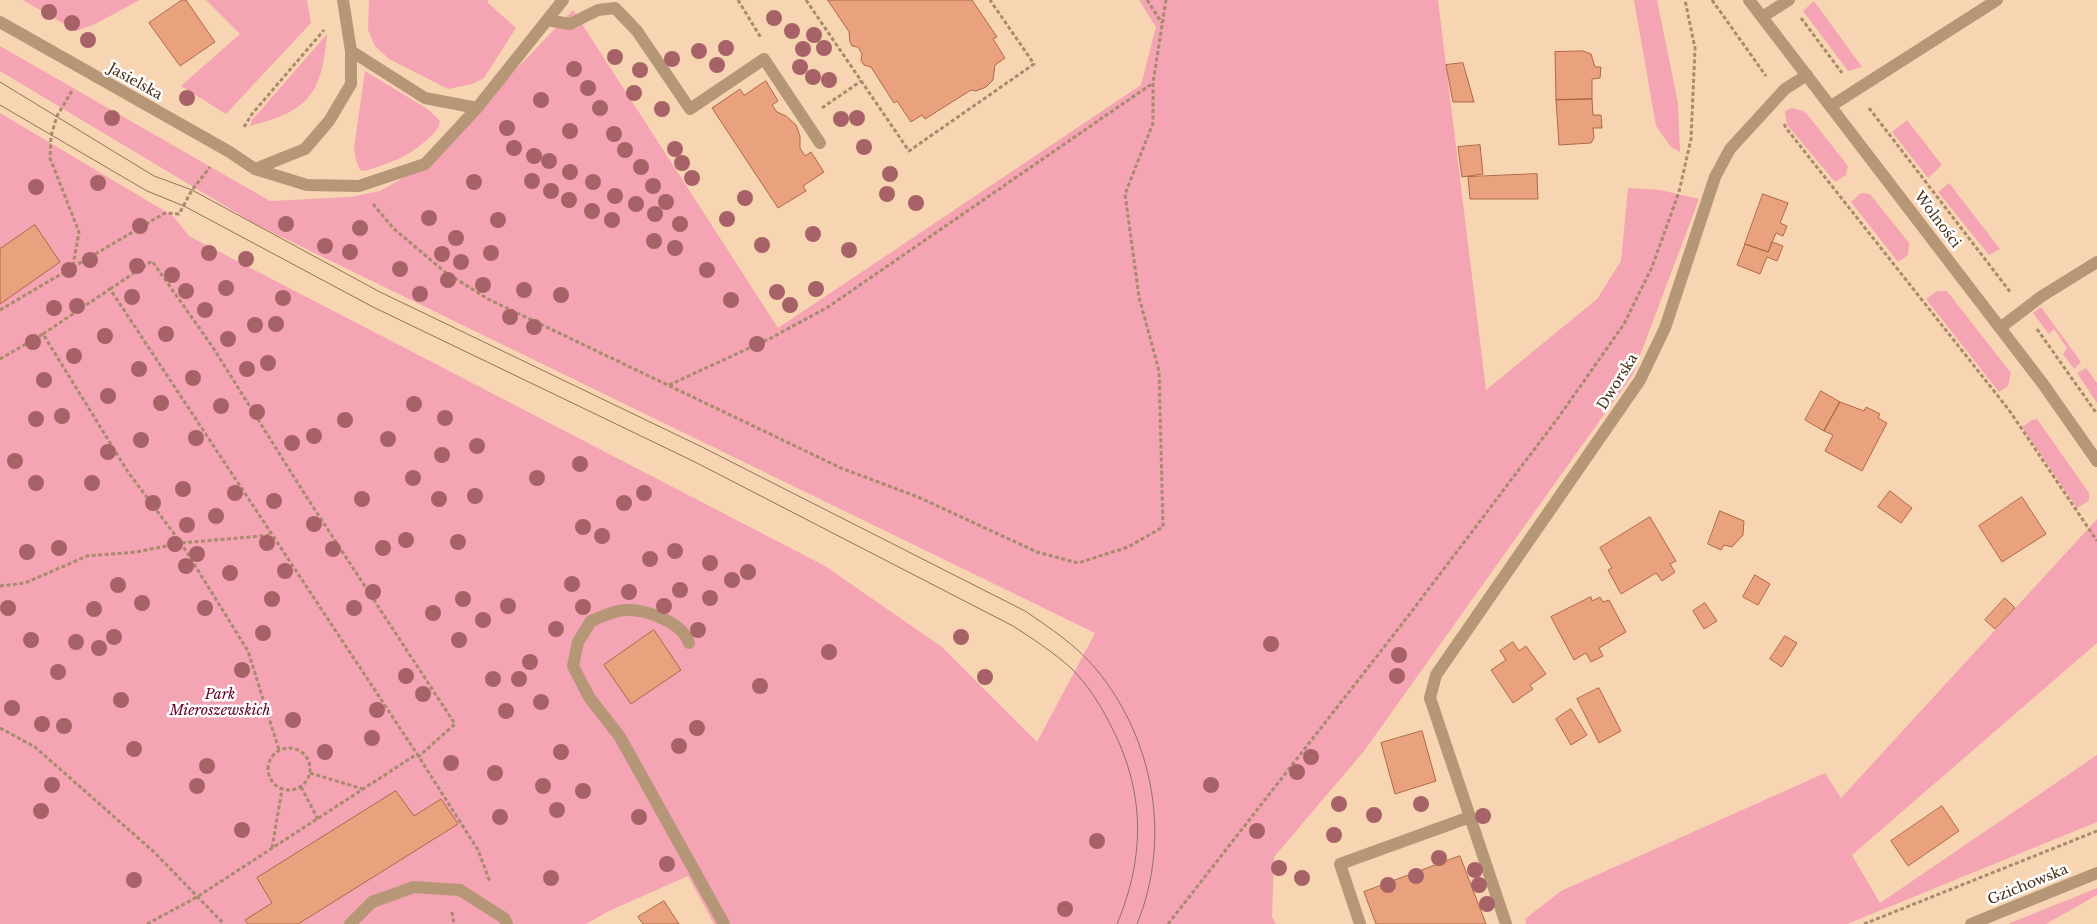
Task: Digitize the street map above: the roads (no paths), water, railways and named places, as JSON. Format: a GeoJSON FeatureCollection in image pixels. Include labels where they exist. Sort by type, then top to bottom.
{"type":"FeatureCollection","features":[{"type":"Feature","properties":{"kind":"street"},"geometry":{"type":"LineString","coordinates":[[255,169],[305,149],[329,121],[351,84],[351,51],[343,0]]}},
{"type":"Feature","properties":{"kind":"street","name":"Jasielska"},"geometry":{"type":"LineString","coordinates":[[0,22],[228,151],[255,169],[307,185],[359,186],[425,164],[477,108],[563,0]]}},
{"type":"Feature","properties":{"kind":"street","name":"Wolności"},"geometry":{"type":"LineString","coordinates":[[1749,0],[2000,328],[2097,461]]}},
{"type":"Feature","properties":{"kind":"street"},"geometry":{"type":"LineString","coordinates":[[1762,17],[1789,0]]}},
{"type":"Feature","properties":{"kind":"street"},"geometry":{"type":"LineString","coordinates":[[1831,106],[1997,0]]}},
{"type":"Feature","properties":{"kind":"street"},"geometry":{"type":"LineString","coordinates":[[547,20],[570,24],[598,10],[615,8],[636,31],[690,109],[764,59],[820,143]]}},
{"type":"Feature","properties":{"kind":"street"},"geometry":{"type":"LineString","coordinates":[[351,51],[425,98],[477,108]]}},
{"type":"Feature","properties":{"kind":"street","name":"Dworska"},"geometry":{"type":"LineString","coordinates":[[1470,817],[1430,698],[1436,675],[1640,380],[1665,328],[1715,177],[1730,149],[1776,97],[1807,75]]}},
{"type":"Feature","properties":{"kind":"street"},"geometry":{"type":"LineString","coordinates":[[2000,328],[2042,296],[2097,262]]}},
{"type":"Feature","properties":{"kind":"street"},"geometry":{"type":"LineString","coordinates":[[689,643],[687,636],[662,616],[627,609],[591,620],[578,642],[573,666],[589,697],[620,737],[724,924]]}},
{"type":"Feature","properties":{"kind":"street"},"geometry":{"type":"LineString","coordinates":[[1360,924],[1340,864],[1470,817],[1506,924]]}},
{"type":"Feature","properties":{"kind":"street","name":"Gzichowska"},"geometry":{"type":"LineString","coordinates":[[1971,924],[2097,873]]}},
{"type":"Feature","properties":{"kind":"street"},"geometry":{"type":"LineString","coordinates":[[350,924],[372,902],[414,887],[460,890],[506,921]]}},
{"type":"Feature","properties":{"kind":"tram line"},"geometry":{"type":"LineString","coordinates":[[0,82],[154,176],[192,190],[380,292],[702,447],[1025,611],[1053,630],[1088,660],[1116,697],[1132,726],[1144,758],[1155,824],[1154,858],[1148,892],[1137,924]]}},
{"type":"Feature","properties":{"kind":"tram line"},"geometry":{"type":"LineString","coordinates":[[0,105],[147,191],[184,206],[373,307],[695,462],[1013,626],[1050,651],[1071,668],[1088,687],[1110,724],[1122,749],[1130,773],[1138,823],[1137,848],[1133,873],[1117,924]]}},
{"type":"Feature","properties":{"kind":"park label","name":"Park Mieroszewskich"},"geometry":{"type":"Point","coordinates":[220,704]}}]}
